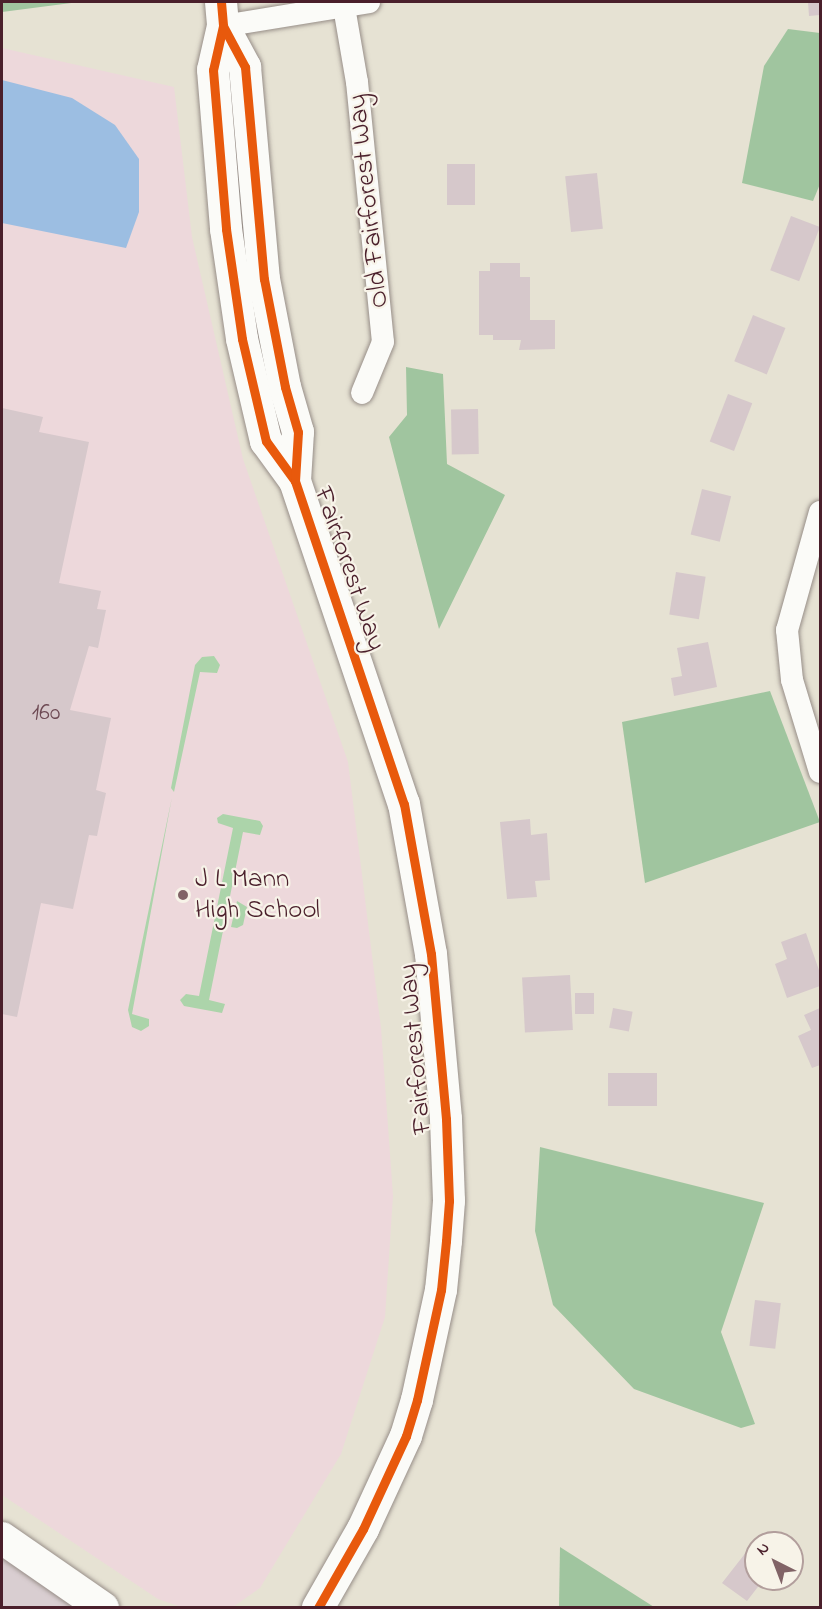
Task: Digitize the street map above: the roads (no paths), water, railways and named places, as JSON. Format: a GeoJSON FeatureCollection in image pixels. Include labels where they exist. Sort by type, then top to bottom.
{"type":"FeatureCollection","features":[{"type":"Feature","properties":{"kind":"main road","name":"Fairforest Way"},"geometry":{"type":"LineString","coordinates":[[222,14],[245,67],[264,279],[285,387],[298,432],[295,481],[384,736],[408,821],[431,954],[449,1201],[441,1290],[417,1400],[406,1436],[363,1529],[318,1608]]}},
{"type":"Feature","properties":{"kind":"main road"},"geometry":{"type":"LineString","coordinates":[[2,1538],[103,1608]]}},
{"type":"Feature","properties":{"kind":"street"},"geometry":{"type":"LineString","coordinates":[[222,14],[344,7],[369,2]]}},
{"type":"Feature","properties":{"kind":"street","name":"Old Fairforest Way"},"geometry":{"type":"LineString","coordinates":[[344,7],[357,82],[383,342],[362,393]]}},
{"type":"Feature","properties":{"kind":"street"},"geometry":{"type":"LineString","coordinates":[[820,512],[787,630],[792,680],[820,772]]}},
{"type":"Feature","properties":{"kind":"water"},"geometry":{"type":"Polygon","coordinates":[[[2,80],[72,98],[115,125],[139,159],[139,212],[126,248],[2,223],[2,80]]]}},
{"type":"Feature","properties":{"kind":"place","name":"J L Mann High School"},"geometry":{"type":"Point","coordinates":[183,895]}}]}
